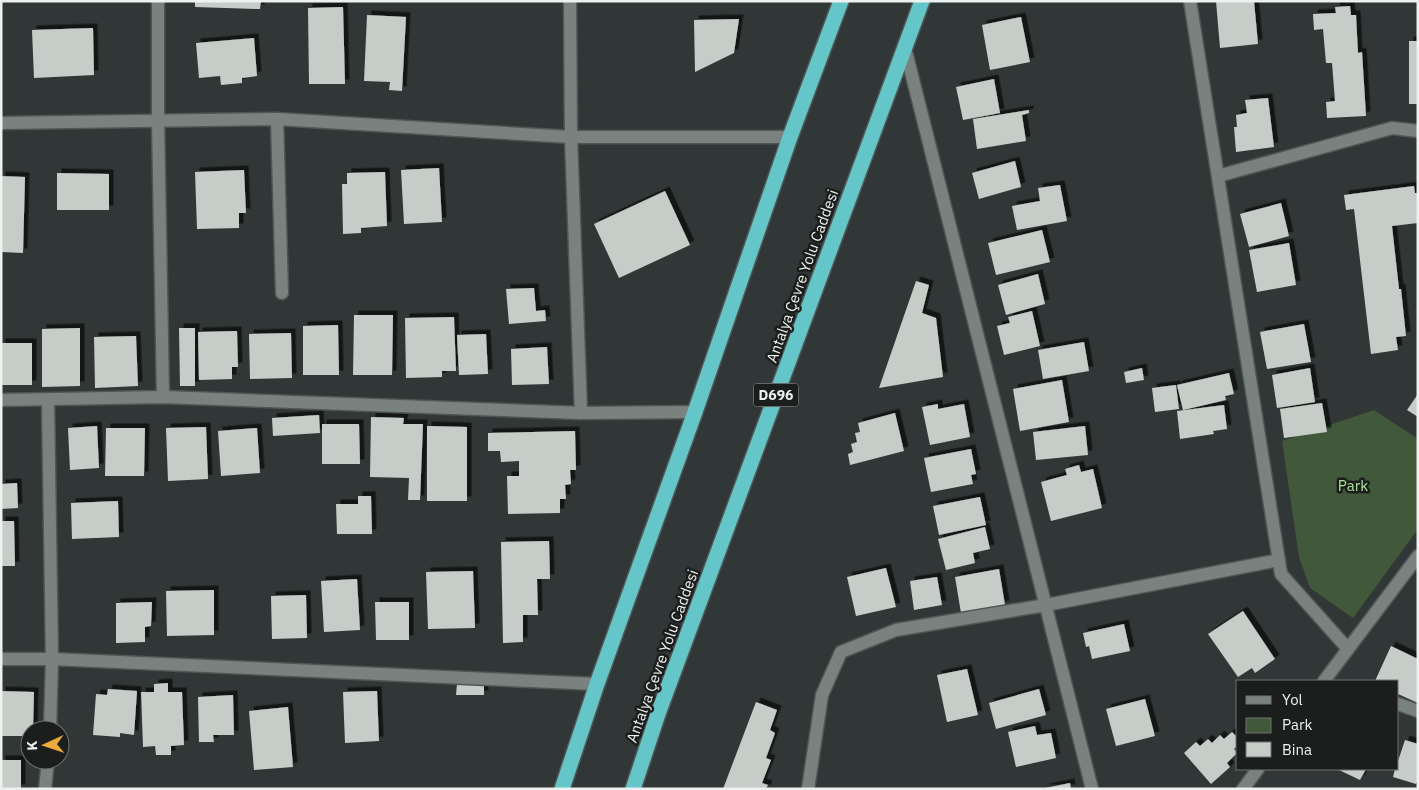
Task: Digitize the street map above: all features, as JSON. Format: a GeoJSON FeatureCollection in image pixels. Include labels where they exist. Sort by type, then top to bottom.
{"type":"FeatureCollection","features":[{"type":"Feature","properties":{"kind":"highway"},"geometry":{"type":"LineString","coordinates":[[562,789],[596,684],[695,412],[790,137],[841,1]]}},
{"type":"Feature","properties":{"kind":"highway","name":"Antalya Çevre Yolu Caddesi"},"geometry":{"type":"LineString","coordinates":[[633,789],[662,704],[922,1]]}},
{"type":"Feature","properties":{"kind":"street"},"geometry":{"type":"LineString","coordinates":[[158,1],[158,120],[164,397]]}},
{"type":"Feature","properties":{"kind":"street"},"geometry":{"type":"LineString","coordinates":[[570,1],[570,137],[581,413]]}},
{"type":"Feature","properties":{"kind":"street"},"geometry":{"type":"LineString","coordinates":[[1190,1],[1281,574],[1348,649]]}},
{"type":"Feature","properties":{"kind":"street"},"geometry":{"type":"LineString","coordinates":[[905,48],[1092,789]]}},
{"type":"Feature","properties":{"kind":"street"},"geometry":{"type":"LineString","coordinates":[[277,119],[282,293]]}},
{"type":"Feature","properties":{"kind":"street"},"geometry":{"type":"LineString","coordinates":[[1,123],[277,119],[570,137],[790,137]]}},
{"type":"Feature","properties":{"kind":"street"},"geometry":{"type":"LineString","coordinates":[[1218,176],[1392,128],[1418,131]]}},
{"type":"Feature","properties":{"kind":"street"},"geometry":{"type":"LineString","coordinates":[[1,400],[164,397],[581,413],[695,412]]}},
{"type":"Feature","properties":{"kind":"street"},"geometry":{"type":"LineString","coordinates":[[48,400],[52,659],[50,720]]}},
{"type":"Feature","properties":{"kind":"street"},"geometry":{"type":"LineString","coordinates":[[1327,680],[1418,556]]}},
{"type":"Feature","properties":{"kind":"street"},"geometry":{"type":"LineString","coordinates":[[808,789],[822,695],[841,652],[896,630],[1046,605],[1279,560]]}},
{"type":"Feature","properties":{"kind":"street"},"geometry":{"type":"LineString","coordinates":[[1,659],[52,659],[596,684]]}},
{"type":"Feature","properties":{"kind":"street"},"geometry":{"type":"LineString","coordinates":[[1399,704],[1418,711]]}},
{"type":"Feature","properties":{"kind":"street"},"geometry":{"type":"LineString","coordinates":[[45,789],[47,770]]}},
{"type":"Feature","properties":{"kind":"street"},"geometry":{"type":"LineString","coordinates":[[1243,789],[1257,770]]}},
{"type":"Feature","properties":{"kind":"green space","name":"Park"},"geometry":{"type":"Polygon","coordinates":[[[1374,410],[1418,439],[1418,529],[1353,618],[1310,588],[1299,557],[1282,441],[1374,410]]]}},
{"type":"Feature","properties":{"kind":"building"},"geometry":{"type":"Polygon","coordinates":[[[195,1],[261,1],[260,9],[195,7],[195,1]]]}},
{"type":"Feature","properties":{"kind":"building"},"geometry":{"type":"Polygon","coordinates":[[[1216,1],[1254,1],[1258,44],[1220,48],[1216,1]]]}},
{"type":"Feature","properties":{"kind":"building"},"geometry":{"type":"Polygon","coordinates":[[[1350,6],[1351,15],[1356,15],[1358,53],[1362,52],[1366,116],[1327,118],[1326,102],[1335,101],[1332,63],[1326,63],[1323,29],[1314,30],[1313,14],[1336,13],[1335,7],[1350,6]]]}},
{"type":"Feature","properties":{"kind":"building"},"geometry":{"type":"Polygon","coordinates":[[[343,7],[345,84],[309,84],[308,8],[343,7]]]}},
{"type":"Feature","properties":{"kind":"building"},"geometry":{"type":"Polygon","coordinates":[[[367,15],[406,17],[402,91],[389,90],[390,82],[364,81],[367,15]]]}},
{"type":"Feature","properties":{"kind":"building"},"geometry":{"type":"Polygon","coordinates":[[[1021,17],[1030,62],[990,70],[982,25],[1021,17]]]}},
{"type":"Feature","properties":{"kind":"building"},"geometry":{"type":"Polygon","coordinates":[[[739,19],[734,53],[695,72],[694,20],[739,19]]]}},
{"type":"Feature","properties":{"kind":"building"},"geometry":{"type":"Polygon","coordinates":[[[93,28],[94,75],[34,78],[32,30],[93,28]]]}},
{"type":"Feature","properties":{"kind":"building"},"geometry":{"type":"Polygon","coordinates":[[[254,38],[257,76],[242,78],[242,83],[221,85],[220,76],[199,78],[196,43],[254,38]]]}},
{"type":"Feature","properties":{"kind":"building"},"geometry":{"type":"Polygon","coordinates":[[[1409,41],[1418,41],[1418,104],[1409,104],[1409,41]]]}},
{"type":"Feature","properties":{"kind":"building"},"geometry":{"type":"Polygon","coordinates":[[[994,79],[1000,113],[963,120],[956,87],[994,79]]]}},
{"type":"Feature","properties":{"kind":"building"},"geometry":{"type":"Polygon","coordinates":[[[1268,98],[1274,147],[1236,152],[1234,127],[1237,127],[1236,115],[1247,113],[1245,100],[1268,98]]]}},
{"type":"Feature","properties":{"kind":"building"},"geometry":{"type":"Polygon","coordinates":[[[1029,110],[1029,113],[1022,115],[1026,141],[977,149],[973,119],[1029,110]]]}},
{"type":"Feature","properties":{"kind":"building"},"geometry":{"type":"Polygon","coordinates":[[[1015,161],[1021,187],[979,199],[972,173],[1015,161]]]}},
{"type":"Feature","properties":{"kind":"building"},"geometry":{"type":"Polygon","coordinates":[[[439,168],[442,222],[404,224],[401,170],[439,168]]]}},
{"type":"Feature","properties":{"kind":"building"},"geometry":{"type":"Polygon","coordinates":[[[244,170],[246,213],[239,213],[239,228],[197,229],[195,172],[244,170]]]}},
{"type":"Feature","properties":{"kind":"building"},"geometry":{"type":"Polygon","coordinates":[[[385,172],[387,226],[361,228],[361,233],[343,234],[342,184],[347,184],[347,173],[385,172]]]}},
{"type":"Feature","properties":{"kind":"building"},"geometry":{"type":"Polygon","coordinates":[[[57,173],[109,174],[109,210],[57,210],[57,173]]]}},
{"type":"Feature","properties":{"kind":"building"},"geometry":{"type":"Polygon","coordinates":[[[1,176],[25,177],[23,253],[1,252],[1,176]]]}},
{"type":"Feature","properties":{"kind":"building"},"geometry":{"type":"Polygon","coordinates":[[[1060,185],[1067,221],[1017,230],[1012,206],[1040,201],[1038,188],[1060,185]]]}},
{"type":"Feature","properties":{"kind":"building"},"geometry":{"type":"Polygon","coordinates":[[[1414,186],[1415,193],[1418,193],[1418,223],[1392,226],[1406,336],[1396,337],[1398,350],[1371,354],[1354,209],[1346,210],[1344,195],[1414,186]]]}},
{"type":"Feature","properties":{"kind":"building"},"geometry":{"type":"Polygon","coordinates":[[[665,191],[690,245],[619,278],[594,224],[665,191]]]}},
{"type":"Feature","properties":{"kind":"building"},"geometry":{"type":"Polygon","coordinates":[[[1281,203],[1289,236],[1249,247],[1240,214],[1281,203]]]}},
{"type":"Feature","properties":{"kind":"building"},"geometry":{"type":"Polygon","coordinates":[[[1042,230],[1050,262],[996,275],[988,243],[1042,230]]]}},
{"type":"Feature","properties":{"kind":"building"},"geometry":{"type":"Polygon","coordinates":[[[1289,243],[1296,285],[1257,292],[1249,250],[1289,243]]]}},
{"type":"Feature","properties":{"kind":"building"},"geometry":{"type":"Polygon","coordinates":[[[1038,274],[1045,304],[1006,315],[998,285],[1038,274]]]}},
{"type":"Feature","properties":{"kind":"building"},"geometry":{"type":"Polygon","coordinates":[[[916,281],[929,285],[922,313],[936,318],[943,377],[879,388],[916,281]]]}},
{"type":"Feature","properties":{"kind":"building"},"geometry":{"type":"Polygon","coordinates":[[[534,288],[536,311],[545,310],[546,321],[509,324],[506,289],[534,288]]]}},
{"type":"Feature","properties":{"kind":"building"},"geometry":{"type":"Polygon","coordinates":[[[1032,311],[1040,346],[1004,355],[997,326],[1010,323],[1008,317],[1032,311]]]}},
{"type":"Feature","properties":{"kind":"building"},"geometry":{"type":"Polygon","coordinates":[[[354,315],[393,315],[392,375],[353,375],[354,315]]]}},
{"type":"Feature","properties":{"kind":"building"},"geometry":{"type":"Polygon","coordinates":[[[454,317],[456,371],[442,371],[442,377],[406,378],[405,318],[454,317]]]}},
{"type":"Feature","properties":{"kind":"building"},"geometry":{"type":"Polygon","coordinates":[[[1304,324],[1311,362],[1267,369],[1260,332],[1304,324]]]}},
{"type":"Feature","properties":{"kind":"building"},"geometry":{"type":"Polygon","coordinates":[[[338,325],[339,375],[303,375],[303,326],[338,325]]]}},
{"type":"Feature","properties":{"kind":"building"},"geometry":{"type":"Polygon","coordinates":[[[80,328],[80,386],[42,387],[42,329],[80,328]]]}},
{"type":"Feature","properties":{"kind":"building"},"geometry":{"type":"Polygon","coordinates":[[[179,328],[195,328],[195,386],[180,386],[179,328]]]}},
{"type":"Feature","properties":{"kind":"building"},"geometry":{"type":"Polygon","coordinates":[[[237,331],[238,367],[232,367],[232,379],[199,380],[198,332],[237,331]]]}},
{"type":"Feature","properties":{"kind":"building"},"geometry":{"type":"Polygon","coordinates":[[[291,333],[292,378],[250,379],[249,334],[291,333]]]}},
{"type":"Feature","properties":{"kind":"building"},"geometry":{"type":"Polygon","coordinates":[[[486,334],[488,374],[459,375],[457,335],[486,334]]]}},
{"type":"Feature","properties":{"kind":"building"},"geometry":{"type":"Polygon","coordinates":[[[136,336],[138,386],[95,388],[94,337],[136,336]]]}},
{"type":"Feature","properties":{"kind":"building"},"geometry":{"type":"Polygon","coordinates":[[[1084,342],[1089,371],[1043,379],[1038,350],[1084,342]]]}},
{"type":"Feature","properties":{"kind":"building"},"geometry":{"type":"Polygon","coordinates":[[[1,343],[32,343],[32,385],[1,385],[1,343]]]}},
{"type":"Feature","properties":{"kind":"building"},"geometry":{"type":"Polygon","coordinates":[[[547,347],[549,384],[512,385],[511,349],[547,347]]]}},
{"type":"Feature","properties":{"kind":"building"},"geometry":{"type":"Polygon","coordinates":[[[1142,368],[1144,380],[1126,383],[1124,372],[1142,368]]]}},
{"type":"Feature","properties":{"kind":"building"},"geometry":{"type":"Polygon","coordinates":[[[1310,368],[1315,402],[1277,408],[1272,375],[1310,368]]]}},
{"type":"Feature","properties":{"kind":"building"},"geometry":{"type":"Polygon","coordinates":[[[1229,373],[1234,394],[1225,396],[1226,400],[1183,410],[1177,385],[1229,373]]]}},
{"type":"Feature","properties":{"kind":"building"},"geometry":{"type":"Polygon","coordinates":[[[1062,380],[1069,422],[1020,431],[1013,389],[1062,380]]]}},
{"type":"Feature","properties":{"kind":"building"},"geometry":{"type":"Polygon","coordinates":[[[1176,385],[1179,409],[1155,412],[1152,388],[1176,385]]]}},
{"type":"Feature","properties":{"kind":"building"},"geometry":{"type":"Polygon","coordinates":[[[1418,394],[1418,417],[1407,410],[1418,394]]]}},
{"type":"Feature","properties":{"kind":"building"},"geometry":{"type":"Polygon","coordinates":[[[1322,403],[1327,432],[1284,438],[1280,409],[1322,403]]]}},
{"type":"Feature","properties":{"kind":"building"},"geometry":{"type":"Polygon","coordinates":[[[938,404],[938,409],[964,404],[970,437],[930,445],[922,407],[938,404]]]}},
{"type":"Feature","properties":{"kind":"building"},"geometry":{"type":"Polygon","coordinates":[[[1224,405],[1227,429],[1213,431],[1214,434],[1180,439],[1177,411],[1224,405]]]}},
{"type":"Feature","properties":{"kind":"building"},"geometry":{"type":"Polygon","coordinates":[[[895,413],[904,451],[850,465],[848,454],[853,452],[851,444],[857,442],[855,433],[860,432],[858,423],[895,413]]]}},
{"type":"Feature","properties":{"kind":"building"},"geometry":{"type":"Polygon","coordinates":[[[319,415],[320,433],[273,436],[272,418],[319,415]]]}},
{"type":"Feature","properties":{"kind":"building"},"geometry":{"type":"Polygon","coordinates":[[[371,417],[404,418],[403,424],[423,424],[420,500],[408,500],[409,478],[370,477],[371,417]]]}},
{"type":"Feature","properties":{"kind":"building"},"geometry":{"type":"Polygon","coordinates":[[[322,424],[359,424],[360,464],[322,464],[322,424]]]}},
{"type":"Feature","properties":{"kind":"building"},"geometry":{"type":"Polygon","coordinates":[[[97,426],[99,468],[70,470],[68,428],[97,426]]]}},
{"type":"Feature","properties":{"kind":"building"},"geometry":{"type":"Polygon","coordinates":[[[427,426],[467,427],[467,501],[427,501],[427,426]]]}},
{"type":"Feature","properties":{"kind":"building"},"geometry":{"type":"Polygon","coordinates":[[[1085,426],[1088,455],[1036,460],[1033,432],[1085,426]]]}},
{"type":"Feature","properties":{"kind":"building"},"geometry":{"type":"Polygon","coordinates":[[[206,427],[208,479],[168,481],[166,428],[206,427]]]}},
{"type":"Feature","properties":{"kind":"building"},"geometry":{"type":"Polygon","coordinates":[[[106,428],[145,428],[144,476],[105,476],[106,428]]]}},
{"type":"Feature","properties":{"kind":"building"},"geometry":{"type":"Polygon","coordinates":[[[257,428],[260,473],[221,476],[218,431],[257,428]]]}},
{"type":"Feature","properties":{"kind":"building"},"geometry":{"type":"Polygon","coordinates":[[[575,431],[576,470],[570,470],[571,484],[565,485],[566,499],[560,499],[560,513],[508,514],[507,476],[519,476],[519,461],[501,462],[500,451],[488,451],[488,433],[575,431]]]}},
{"type":"Feature","properties":{"kind":"building"},"geometry":{"type":"Polygon","coordinates":[[[971,449],[976,474],[971,475],[973,484],[931,492],[924,458],[971,449]]]}},
{"type":"Feature","properties":{"kind":"building"},"geometry":{"type":"Polygon","coordinates":[[[1079,465],[1081,472],[1093,469],[1102,508],[1051,521],[1041,482],[1067,475],[1065,469],[1079,465]]]}},
{"type":"Feature","properties":{"kind":"building"},"geometry":{"type":"Polygon","coordinates":[[[17,483],[18,508],[1,509],[1,484],[17,483]]]}},
{"type":"Feature","properties":{"kind":"building"},"geometry":{"type":"Polygon","coordinates":[[[358,496],[371,496],[372,534],[337,534],[336,504],[358,504],[358,496]]]}},
{"type":"Feature","properties":{"kind":"building"},"geometry":{"type":"Polygon","coordinates":[[[980,497],[986,525],[939,535],[933,506],[980,497]]]}},
{"type":"Feature","properties":{"kind":"building"},"geometry":{"type":"Polygon","coordinates":[[[118,501],[119,537],[72,539],[71,503],[118,501]]]}},
{"type":"Feature","properties":{"kind":"building"},"geometry":{"type":"Polygon","coordinates":[[[1,521],[14,521],[15,566],[1,566],[1,521]]]}},
{"type":"Feature","properties":{"kind":"building"},"geometry":{"type":"Polygon","coordinates":[[[985,527],[990,549],[973,553],[975,563],[946,570],[938,539],[985,527]]]}},
{"type":"Feature","properties":{"kind":"building"},"geometry":{"type":"Polygon","coordinates":[[[549,541],[550,579],[537,579],[538,615],[523,615],[523,642],[503,643],[501,542],[549,541]]]}},
{"type":"Feature","properties":{"kind":"building"},"geometry":{"type":"Polygon","coordinates":[[[886,568],[896,607],[856,616],[847,577],[886,568]]]}},
{"type":"Feature","properties":{"kind":"building"},"geometry":{"type":"Polygon","coordinates":[[[999,569],[1005,605],[961,613],[955,577],[999,569]]]}},
{"type":"Feature","properties":{"kind":"building"},"geometry":{"type":"Polygon","coordinates":[[[473,571],[475,628],[428,629],[426,572],[473,571]]]}},
{"type":"Feature","properties":{"kind":"building"},"geometry":{"type":"Polygon","coordinates":[[[937,577],[942,605],[914,610],[910,581],[937,577]]]}},
{"type":"Feature","properties":{"kind":"building"},"geometry":{"type":"Polygon","coordinates":[[[357,579],[360,630],[324,632],[321,581],[357,579]]]}},
{"type":"Feature","properties":{"kind":"building"},"geometry":{"type":"Polygon","coordinates":[[[214,590],[214,635],[167,636],[166,591],[214,590]]]}},
{"type":"Feature","properties":{"kind":"building"},"geometry":{"type":"Polygon","coordinates":[[[306,595],[307,638],[272,639],[271,596],[306,595]]]}},
{"type":"Feature","properties":{"kind":"building"},"geometry":{"type":"Polygon","coordinates":[[[152,602],[151,626],[145,627],[145,642],[116,643],[116,603],[152,602]]]}},
{"type":"Feature","properties":{"kind":"building"},"geometry":{"type":"Polygon","coordinates":[[[375,602],[409,602],[409,640],[376,640],[375,602]]]}},
{"type":"Feature","properties":{"kind":"building"},"geometry":{"type":"Polygon","coordinates":[[[1243,611],[1275,659],[1255,673],[1252,668],[1238,677],[1208,634],[1243,611]]]}},
{"type":"Feature","properties":{"kind":"building"},"geometry":{"type":"Polygon","coordinates":[[[1124,624],[1130,651],[1092,659],[1089,646],[1086,647],[1083,633],[1124,624]]]}},
{"type":"Feature","properties":{"kind":"building"},"geometry":{"type":"Polygon","coordinates":[[[1391,646],[1418,659],[1418,703],[1399,694],[1399,680],[1375,680],[1391,646]]]}},
{"type":"Feature","properties":{"kind":"building"},"geometry":{"type":"Polygon","coordinates":[[[967,669],[978,715],[947,722],[937,675],[967,669]]]}},
{"type":"Feature","properties":{"kind":"building"},"geometry":{"type":"Polygon","coordinates":[[[168,683],[168,692],[182,692],[184,745],[171,746],[171,755],[156,755],[155,746],[143,747],[141,692],[154,692],[154,684],[168,683]]]}},
{"type":"Feature","properties":{"kind":"building"},"geometry":{"type":"Polygon","coordinates":[[[457,684],[484,684],[484,695],[456,695],[457,684]]]}},
{"type":"Feature","properties":{"kind":"building"},"geometry":{"type":"Polygon","coordinates":[[[108,689],[137,691],[134,735],[120,733],[120,737],[93,735],[96,694],[107,695],[108,689]]]}},
{"type":"Feature","properties":{"kind":"building"},"geometry":{"type":"Polygon","coordinates":[[[1039,689],[1046,715],[996,729],[989,703],[1039,689]]]}},
{"type":"Feature","properties":{"kind":"building"},"geometry":{"type":"Polygon","coordinates":[[[1,691],[34,692],[33,720],[20,720],[20,736],[1,736],[1,691]]]}},
{"type":"Feature","properties":{"kind":"building"},"geometry":{"type":"Polygon","coordinates":[[[377,691],[379,741],[345,743],[343,692],[377,691]]]}},
{"type":"Feature","properties":{"kind":"building"},"geometry":{"type":"Polygon","coordinates":[[[233,695],[234,735],[213,735],[214,742],[199,742],[198,697],[233,695]]]}},
{"type":"Feature","properties":{"kind":"building"},"geometry":{"type":"Polygon","coordinates":[[[1145,699],[1155,736],[1116,746],[1106,709],[1145,699]]]}},
{"type":"Feature","properties":{"kind":"building"},"geometry":{"type":"Polygon","coordinates":[[[756,702],[777,710],[770,730],[775,733],[766,758],[771,760],[762,783],[768,785],[766,789],[723,789],[756,702]]]}},
{"type":"Feature","properties":{"kind":"building"},"geometry":{"type":"Polygon","coordinates":[[[288,707],[293,767],[254,770],[249,711],[288,707]]]}},
{"type":"Feature","properties":{"kind":"building"},"geometry":{"type":"Polygon","coordinates":[[[1035,726],[1037,735],[1051,733],[1056,758],[1016,767],[1008,732],[1035,726]]]}},
{"type":"Feature","properties":{"kind":"building"},"geometry":{"type":"Polygon","coordinates":[[[1232,732],[1236,736],[1236,747],[1234,749],[1236,754],[1227,763],[1230,767],[1211,784],[1184,753],[1196,742],[1200,746],[1208,739],[1212,743],[1220,735],[1224,739],[1232,732]]]}},
{"type":"Feature","properties":{"kind":"building"},"geometry":{"type":"Polygon","coordinates":[[[1405,740],[1418,744],[1418,780],[1416,784],[1393,777],[1395,770],[1399,770],[1399,758],[1405,740]]]}},
{"type":"Feature","properties":{"kind":"building"},"geometry":{"type":"Polygon","coordinates":[[[1,760],[20,760],[21,789],[1,789],[1,760]]]}},
{"type":"Feature","properties":{"kind":"building"},"geometry":{"type":"Polygon","coordinates":[[[1339,770],[1365,770],[1360,780],[1339,770]]]}},
{"type":"Feature","properties":{"kind":"building"},"geometry":{"type":"Polygon","coordinates":[[[1070,783],[1071,789],[1045,789],[1045,788],[1070,783]]]}}]}
